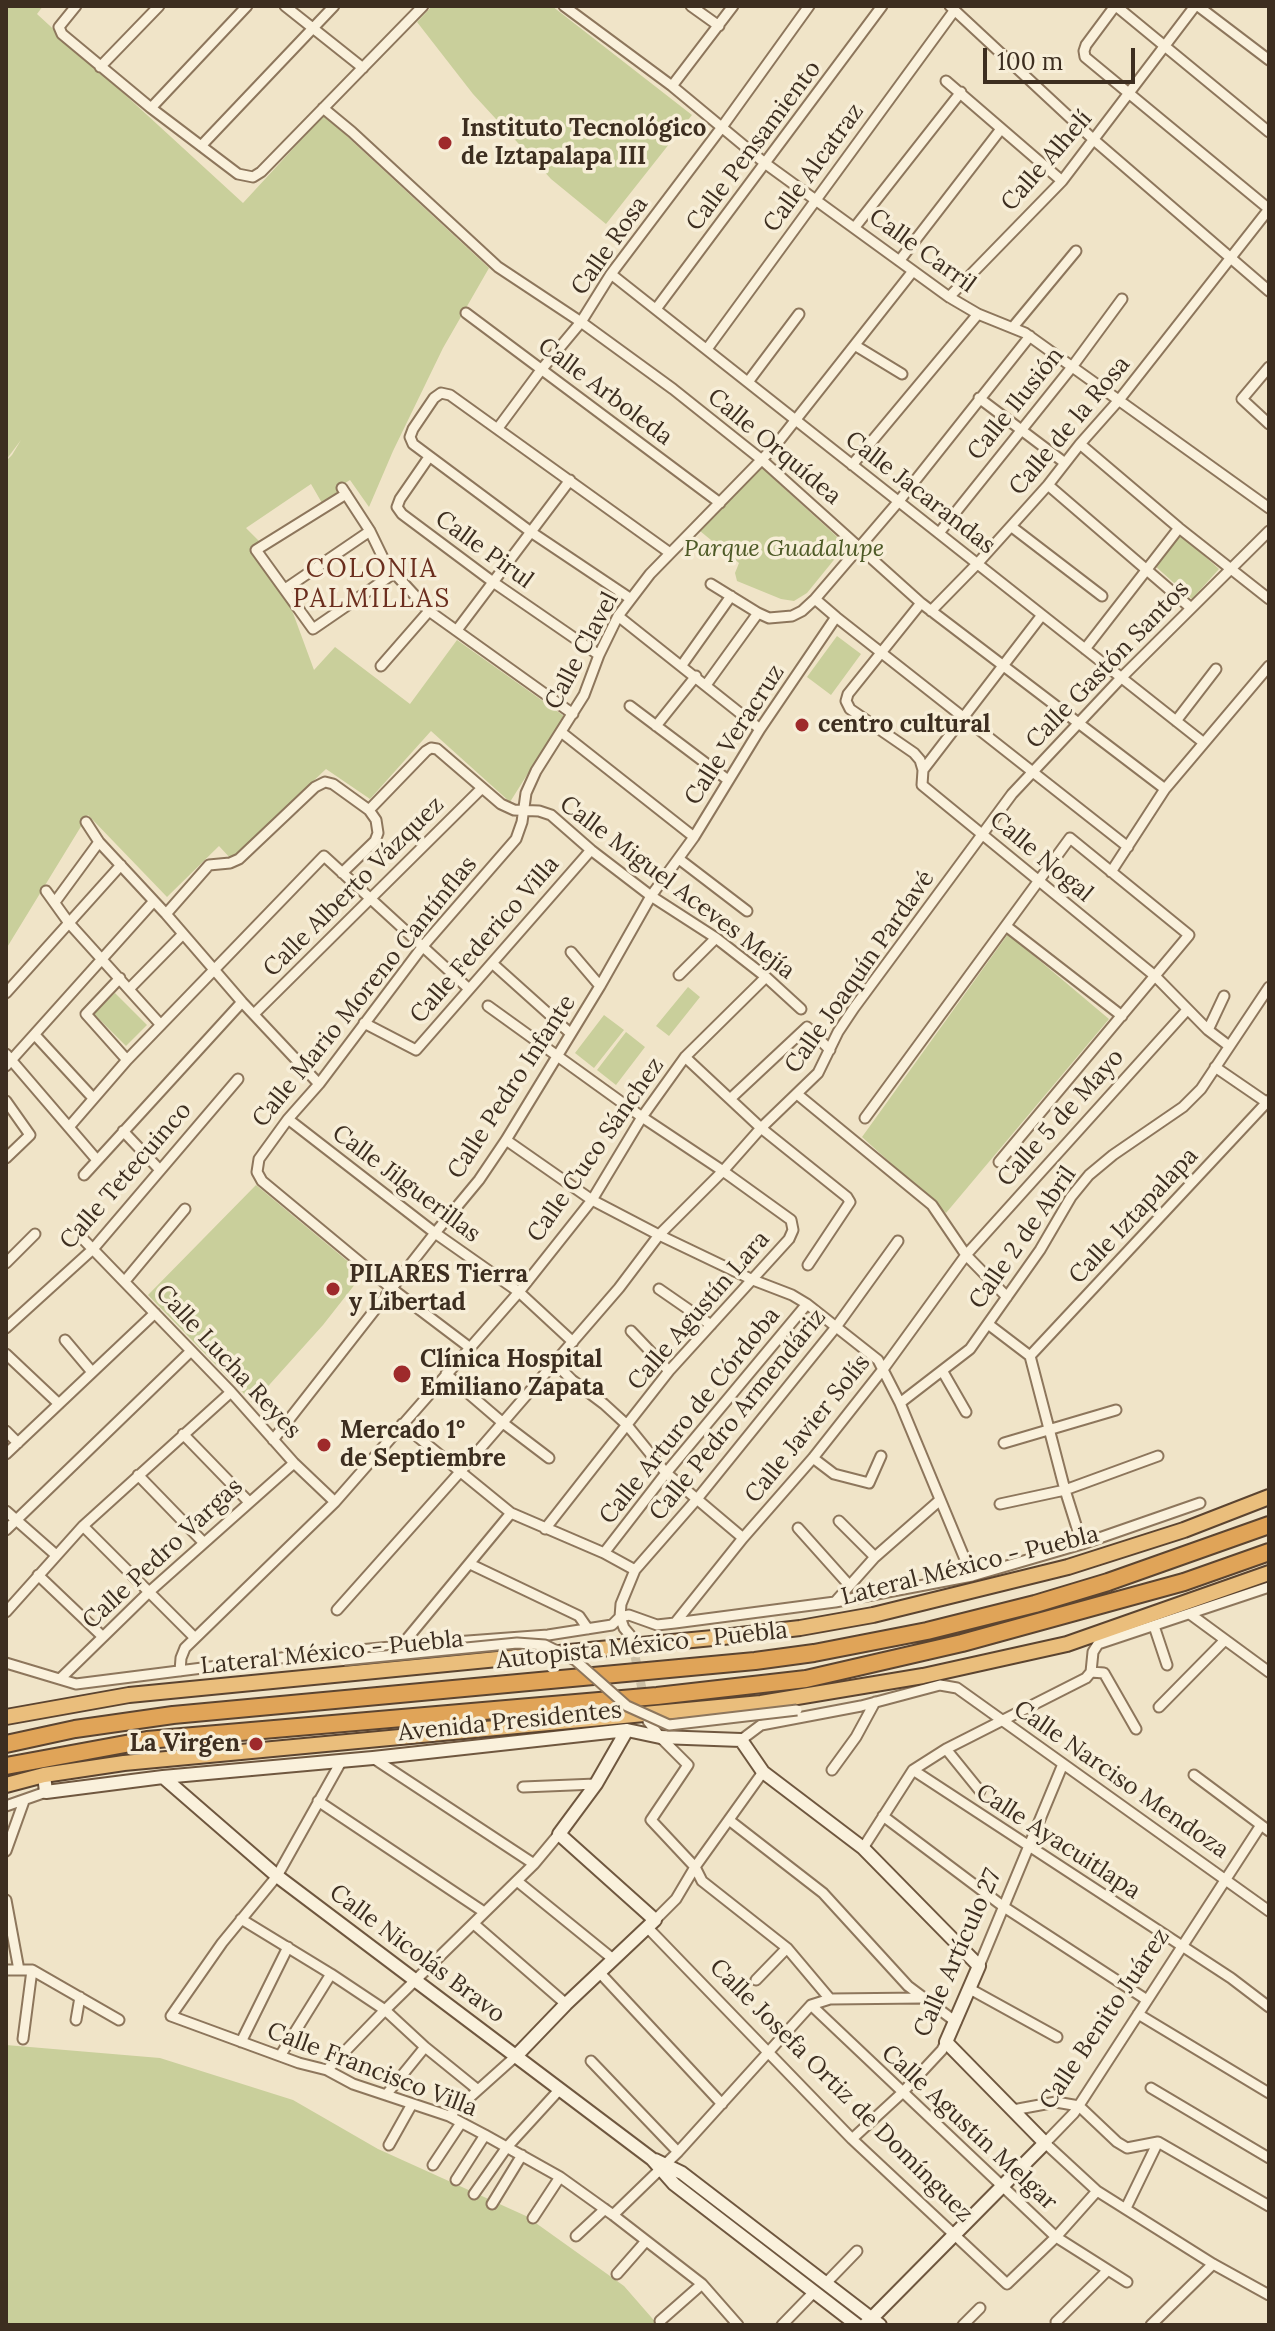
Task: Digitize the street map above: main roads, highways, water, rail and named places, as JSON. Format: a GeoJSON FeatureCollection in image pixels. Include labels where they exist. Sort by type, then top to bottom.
{"type":"FeatureCollection","features":[{"type":"Feature","properties":{"kind":"highway","name":"Lateral México - Puebla"},"geometry":{"type":"LineString","coordinates":[[6,1717],[129,1695],[723,1637],[834,1622],[919,1605],[1068,1567],[1184,1530],[1269,1497]]}},
{"type":"Feature","properties":{"kind":"highway","name":"Autopista México - Puebla"},"geometry":{"type":"LineString","coordinates":[[6,1744],[75,1729],[173,1715],[814,1653],[927,1631],[1035,1604],[1108,1582],[1269,1525]]}},
{"type":"Feature","properties":{"kind":"highway","name":"Autopista México - Puebla"},"geometry":{"type":"LineString","coordinates":[[6,1766],[147,1740],[657,1696],[806,1679],[962,1643],[1184,1582],[1269,1552]]}},
{"type":"Feature","properties":{"kind":"highway"},"geometry":{"type":"LineString","coordinates":[[6,1785],[44,1775],[139,1761],[761,1703],[948,1678],[1067,1644],[1269,1573]]}},
{"type":"Feature","properties":{"kind":"main road","name":"Avenida Presidentes"},"geometry":{"type":"LineString","coordinates":[[44,1775],[46,1792],[163,1777],[627,1730],[660,1737],[741,1740],[763,1772],[863,1848],[979,1966]]}},
{"type":"Feature","properties":{"kind":"main road","name":"Calle Josefa Ortiz de Domínguez"},"geometry":{"type":"LineString","coordinates":[[516,2056],[651,1923],[559,1834],[596,1784],[627,1730]]}},
{"type":"Feature","properties":{"kind":"main road","name":"Calle Nicolás Bravo"},"geometry":{"type":"LineString","coordinates":[[163,1777],[277,1876],[659,2165],[674,2184],[857,2325]]}},
{"type":"Feature","properties":{"kind":"main road","name":"Calle Artículo 27"},"geometry":{"type":"LineString","coordinates":[[979,1966],[946,2042],[1045,2143]]}},
{"type":"Feature","properties":{"kind":"main road","name":"Calle Benito Juárez"},"geometry":{"type":"LineString","coordinates":[[873,2323],[1045,2143]]}},
{"type":"Feature","properties":{"kind":"main road","name":"Calle Nicolás Bravo"},"geometry":{"type":"LineString","coordinates":[[659,2165],[682,2173],[826,2283],[873,2323]]}},
{"type":"Feature","properties":{"kind":"tunnel"},"geometry":{"type":"LineString","coordinates":[[632,1642],[648,1717]]}},
{"type":"Feature","properties":{"kind":"place","name":"Instituto Tecnológico de Iztapalapa III"},"geometry":{"type":"Point","coordinates":[445,143]}},
{"type":"Feature","properties":{"kind":"place","name":"centro cultural"},"geometry":{"type":"Point","coordinates":[802,725]}},
{"type":"Feature","properties":{"kind":"place","name":"PILARES Tierra y Libertad"},"geometry":{"type":"Point","coordinates":[333,1289]}},
{"type":"Feature","properties":{"kind":"place","name":"Clínica Hospital Emiliano Zapata"},"geometry":{"type":"Point","coordinates":[402,1374]}},
{"type":"Feature","properties":{"kind":"place","name":"Mercado 1° de Septiembre"},"geometry":{"type":"Point","coordinates":[324,1445]}},
{"type":"Feature","properties":{"kind":"place","name":"La Virgen"},"geometry":{"type":"Point","coordinates":[256,1744]}},
{"type":"Feature","properties":{"kind":"district","name":"COLONIA PALMILLAS"},"geometry":{"type":"Point","coordinates":[372,585]}},
{"type":"Feature","properties":{"kind":"park label","name":"Parque Guadalupe"},"geometry":{"type":"Point","coordinates":[784,549]}}]}
